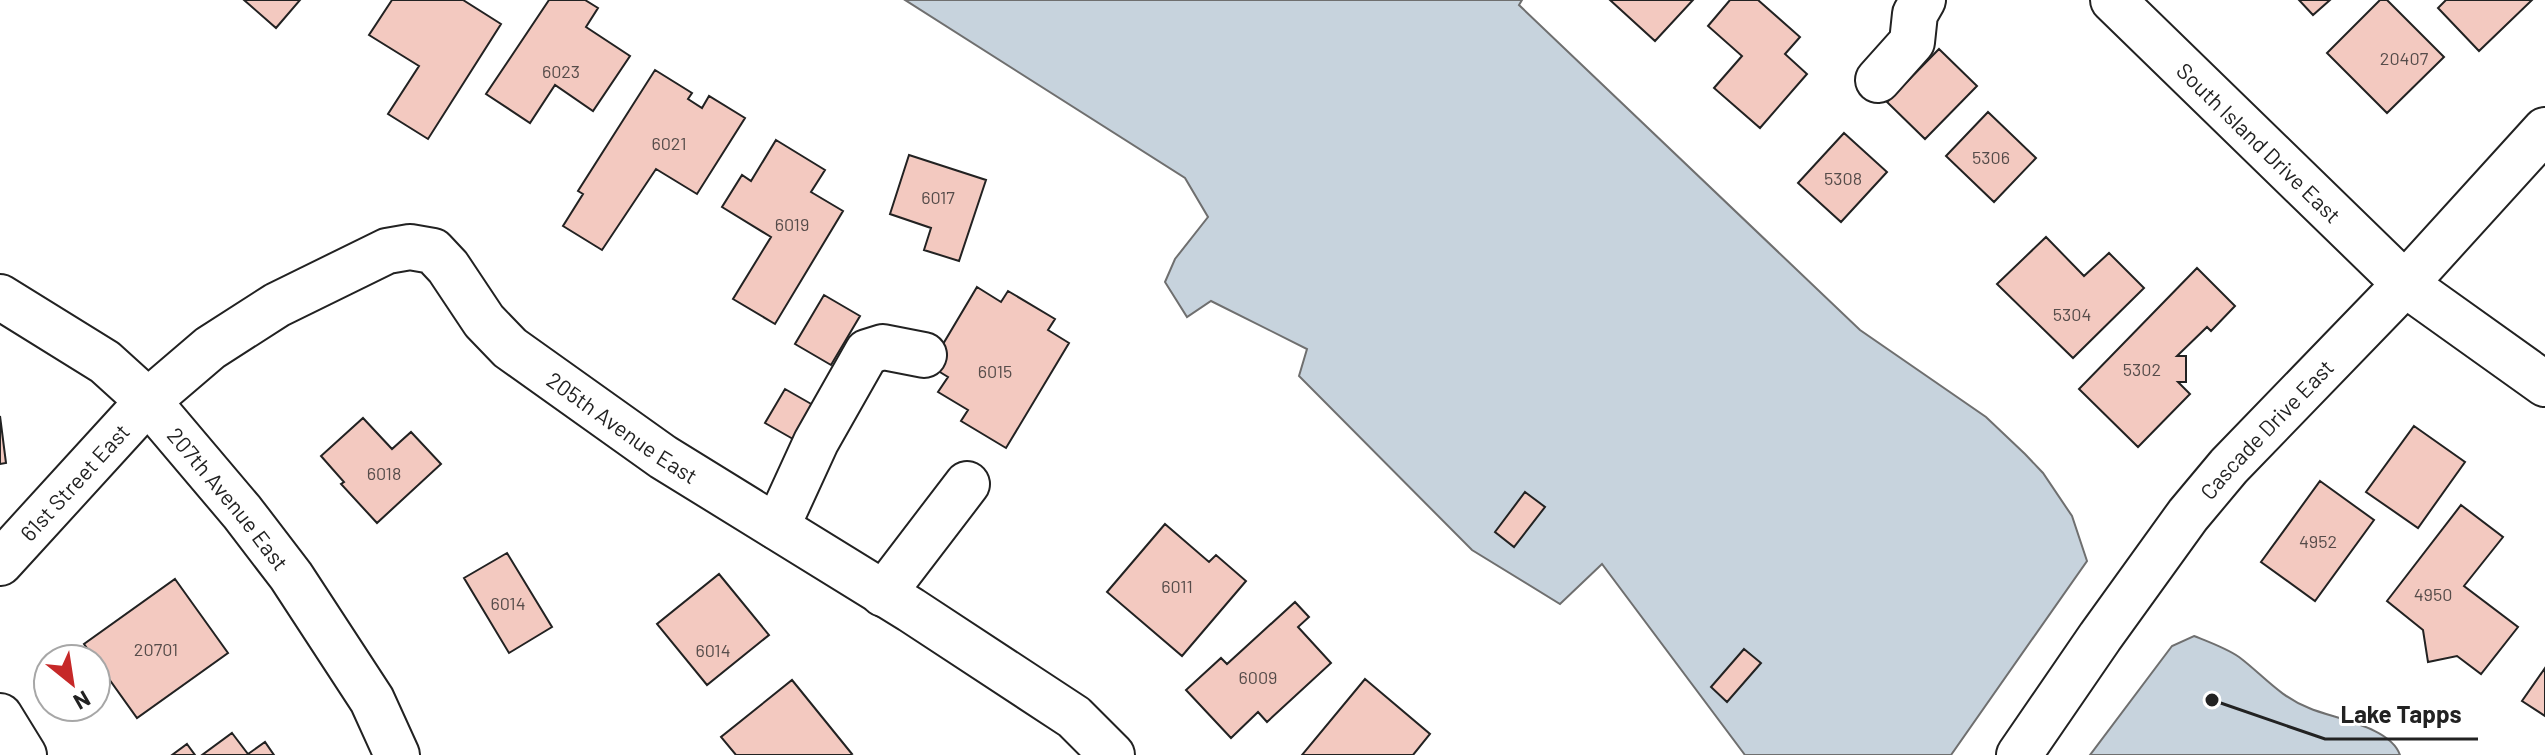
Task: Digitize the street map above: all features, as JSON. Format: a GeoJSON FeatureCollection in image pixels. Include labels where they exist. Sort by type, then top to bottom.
{"type":"FeatureCollection","features":[{"type":"Feature","properties":{"kind":"street"},"geometry":{"type":"LineString","coordinates":[[1878,80],[1912,42],[1915,14],[1923,0]]}},
{"type":"Feature","properties":{"kind":"street","name":"South Island Drive East"},"geometry":{"type":"LineString","coordinates":[[2113,0],[2405,284],[2545,384]]}},
{"type":"Feature","properties":{"kind":"street","name":"Cascade Drive East"},"geometry":{"type":"LineString","coordinates":[[2019,755],[2188,515],[2229,466],[2405,284],[2545,130]]}},
{"type":"Feature","properties":{"kind":"street","name":"205th Avenue East"},"geometry":{"type":"LineString","coordinates":[[148,401],[210,348],[277,305],[387,251],[410,247],[433,251],[448,267],[484,321],[510,348],[663,457],[1074,717],[1112,755]]}},
{"type":"Feature","properties":{"kind":"street","name":"207th Avenue East"},"geometry":{"type":"LineString","coordinates":[[0,297],[105,362],[148,401],[242,512],[291,576],[372,700],[397,755]]}},
{"type":"Feature","properties":{"kind":"street"},"geometry":{"type":"LineString","coordinates":[[777,527],[816,442],[867,352],[883,347],[924,355]]}},
{"type":"Feature","properties":{"kind":"street","name":"61st Street East"},"geometry":{"type":"LineString","coordinates":[[0,563],[148,401]]}},
{"type":"Feature","properties":{"kind":"street"},"geometry":{"type":"LineString","coordinates":[[883,594],[967,484]]}},
{"type":"Feature","properties":{"kind":"street"},"geometry":{"type":"LineString","coordinates":[[0,716],[24,755]]}},
{"type":"Feature","properties":{"kind":"shaded area"},"geometry":{"type":"Polygon","coordinates":[[[905,0],[1522,0],[1519,5],[1860,330],[1986,417],[2025,454],[2043,473],[2072,516],[2087,561],[1951,755],[1745,755],[1602,564],[1560,604],[1472,550],[1299,376],[1307,349],[1211,301],[1187,317],[1165,282],[1175,259],[1208,217],[1185,178],[905,0]]]}},
{"type":"Feature","properties":{"kind":"shaded area"},"geometry":{"type":"Polygon","coordinates":[[[2194,636],[2239,657],[2280,692],[2299,703],[2373,730],[2394,745],[2400,755],[2090,755],[2172,646],[2194,636]]]}},
{"type":"Feature","properties":{"kind":"building"},"geometry":{"type":"Polygon","coordinates":[[[244,0],[300,0],[276,28],[244,0]]]}},
{"type":"Feature","properties":{"kind":"building"},"geometry":{"type":"Polygon","coordinates":[[[392,0],[463,0],[501,24],[428,139],[388,114],[419,66],[369,35],[392,0]]]}},
{"type":"Feature","properties":{"kind":"building"},"geometry":{"type":"Polygon","coordinates":[[[549,0],[585,0],[598,8],[586,27],[630,56],[593,111],[555,85],[530,123],[486,94],[549,0]]]}},
{"type":"Feature","properties":{"kind":"building"},"geometry":{"type":"Polygon","coordinates":[[[1610,0],[1693,0],[1655,41],[1610,0]]]}},
{"type":"Feature","properties":{"kind":"building"},"geometry":{"type":"Polygon","coordinates":[[[1730,0],[1758,0],[1800,37],[1785,54],[1807,74],[1760,128],[1714,88],[1742,56],[1708,26],[1730,0]]]}},
{"type":"Feature","properties":{"kind":"building"},"geometry":{"type":"Polygon","coordinates":[[[2299,0],[2330,0],[2313,15],[2299,0]]]}},
{"type":"Feature","properties":{"kind":"building"},"geometry":{"type":"Polygon","coordinates":[[[2380,0],[2387,0],[2444,57],[2387,113],[2327,53],[2380,0]]]}},
{"type":"Feature","properties":{"kind":"building"},"geometry":{"type":"Polygon","coordinates":[[[2446,0],[2532,0],[2479,51],[2438,8],[2446,0]]]}},
{"type":"Feature","properties":{"kind":"building"},"geometry":{"type":"Polygon","coordinates":[[[1939,49],[1977,86],[1925,139],[1887,102],[1939,49]]]}},
{"type":"Feature","properties":{"kind":"building"},"geometry":{"type":"Polygon","coordinates":[[[655,70],[692,93],[688,99],[702,108],[709,96],[745,118],[697,194],[656,169],[602,250],[563,226],[583,194],[578,191],[655,70]]]}},
{"type":"Feature","properties":{"kind":"building"},"geometry":{"type":"Polygon","coordinates":[[[1988,112],[2036,158],[1994,202],[1946,156],[1988,112]]]}},
{"type":"Feature","properties":{"kind":"building"},"geometry":{"type":"Polygon","coordinates":[[[1844,133],[1887,172],[1841,222],[1798,183],[1844,133]]]}},
{"type":"Feature","properties":{"kind":"building"},"geometry":{"type":"Polygon","coordinates":[[[776,140],[825,170],[811,192],[843,211],[775,324],[733,299],[771,237],[722,207],[742,175],[751,181],[776,140]]]}},
{"type":"Feature","properties":{"kind":"building"},"geometry":{"type":"Polygon","coordinates":[[[909,155],[986,180],[959,261],[924,250],[931,228],[890,214],[909,155]]]}},
{"type":"Feature","properties":{"kind":"building"},"geometry":{"type":"Polygon","coordinates":[[[2046,237],[2084,276],[2109,253],[2144,288],[2073,358],[1997,284],[2046,237]]]}},
{"type":"Feature","properties":{"kind":"building"},"geometry":{"type":"Polygon","coordinates":[[[2197,268],[2235,306],[2211,331],[2207,327],[2177,356],[2186,356],[2186,382],[2178,382],[2190,394],[2138,447],[2079,389],[2197,268]]]}},
{"type":"Feature","properties":{"kind":"building"},"geometry":{"type":"Polygon","coordinates":[[[977,287],[1001,302],[1008,291],[1055,319],[1048,330],[1069,343],[1006,448],[961,421],[968,410],[938,392],[948,377],[930,366],[977,287]]]}},
{"type":"Feature","properties":{"kind":"building"},"geometry":{"type":"Polygon","coordinates":[[[824,295],[860,316],[831,365],[795,344],[824,295]]]}},
{"type":"Feature","properties":{"kind":"building"},"geometry":{"type":"Polygon","coordinates":[[[785,389],[813,405],[793,439],[765,423],[785,389]]]}},
{"type":"Feature","properties":{"kind":"building"},"geometry":{"type":"Polygon","coordinates":[[[0,416],[6,463],[0,464],[0,416]]]}},
{"type":"Feature","properties":{"kind":"building"},"geometry":{"type":"Polygon","coordinates":[[[363,418],[392,449],[411,432],[441,464],[377,523],[341,484],[344,482],[321,456],[363,418]]]}},
{"type":"Feature","properties":{"kind":"building"},"geometry":{"type":"Polygon","coordinates":[[[2414,426],[2465,462],[2418,528],[2366,492],[2414,426]]]}},
{"type":"Feature","properties":{"kind":"building"},"geometry":{"type":"Polygon","coordinates":[[[2320,481],[2374,520],[2315,601],[2261,562],[2320,481]]]}},
{"type":"Feature","properties":{"kind":"building"},"geometry":{"type":"Polygon","coordinates":[[[1525,492],[1545,507],[1514,547],[1495,532],[1525,492]]]}},
{"type":"Feature","properties":{"kind":"building"},"geometry":{"type":"Polygon","coordinates":[[[2461,505],[2503,537],[2464,586],[2518,627],[2481,674],[2457,656],[2428,662],[2423,630],[2387,601],[2461,505]]]}},
{"type":"Feature","properties":{"kind":"building"},"geometry":{"type":"Polygon","coordinates":[[[1165,524],[1209,562],[1216,555],[1246,581],[1182,656],[1107,592],[1165,524]]]}},
{"type":"Feature","properties":{"kind":"building"},"geometry":{"type":"Polygon","coordinates":[[[507,553],[552,627],[509,653],[464,578],[507,553]]]}},
{"type":"Feature","properties":{"kind":"building"},"geometry":{"type":"Polygon","coordinates":[[[719,574],[769,635],[707,685],[657,624],[719,574]]]}},
{"type":"Feature","properties":{"kind":"building"},"geometry":{"type":"Polygon","coordinates":[[[175,579],[228,653],[137,718],[112,683],[112,643],[85,643],[175,579]]]}},
{"type":"Feature","properties":{"kind":"building"},"geometry":{"type":"Polygon","coordinates":[[[1295,602],[1309,617],[1298,627],[1331,663],[1267,722],[1258,712],[1231,738],[1186,690],[1221,658],[1227,664],[1295,602]]]}},
{"type":"Feature","properties":{"kind":"building"},"geometry":{"type":"Polygon","coordinates":[[[1744,649],[1761,663],[1727,702],[1711,687],[1744,649]]]}},
{"type":"Feature","properties":{"kind":"building"},"geometry":{"type":"Polygon","coordinates":[[[2545,668],[2545,716],[2522,701],[2545,668]]]}},
{"type":"Feature","properties":{"kind":"building"},"geometry":{"type":"Polygon","coordinates":[[[1365,679],[1430,734],[1413,755],[1302,755],[1365,679]]]}},
{"type":"Feature","properties":{"kind":"building"},"geometry":{"type":"Polygon","coordinates":[[[792,680],[852,754],[736,755],[721,737],[792,680]]]}},
{"type":"Feature","properties":{"kind":"building"},"geometry":{"type":"Polygon","coordinates":[[[232,733],[248,754],[265,742],[274,755],[202,755],[232,733]]]}},
{"type":"Feature","properties":{"kind":"building"},"geometry":{"type":"Polygon","coordinates":[[[187,744],[195,755],[172,755],[187,744]]]}},
{"type":"Feature","properties":{"kind":"place","name":"Lake Tapps"},"geometry":{"type":"Point","coordinates":[2212,700]}}]}
